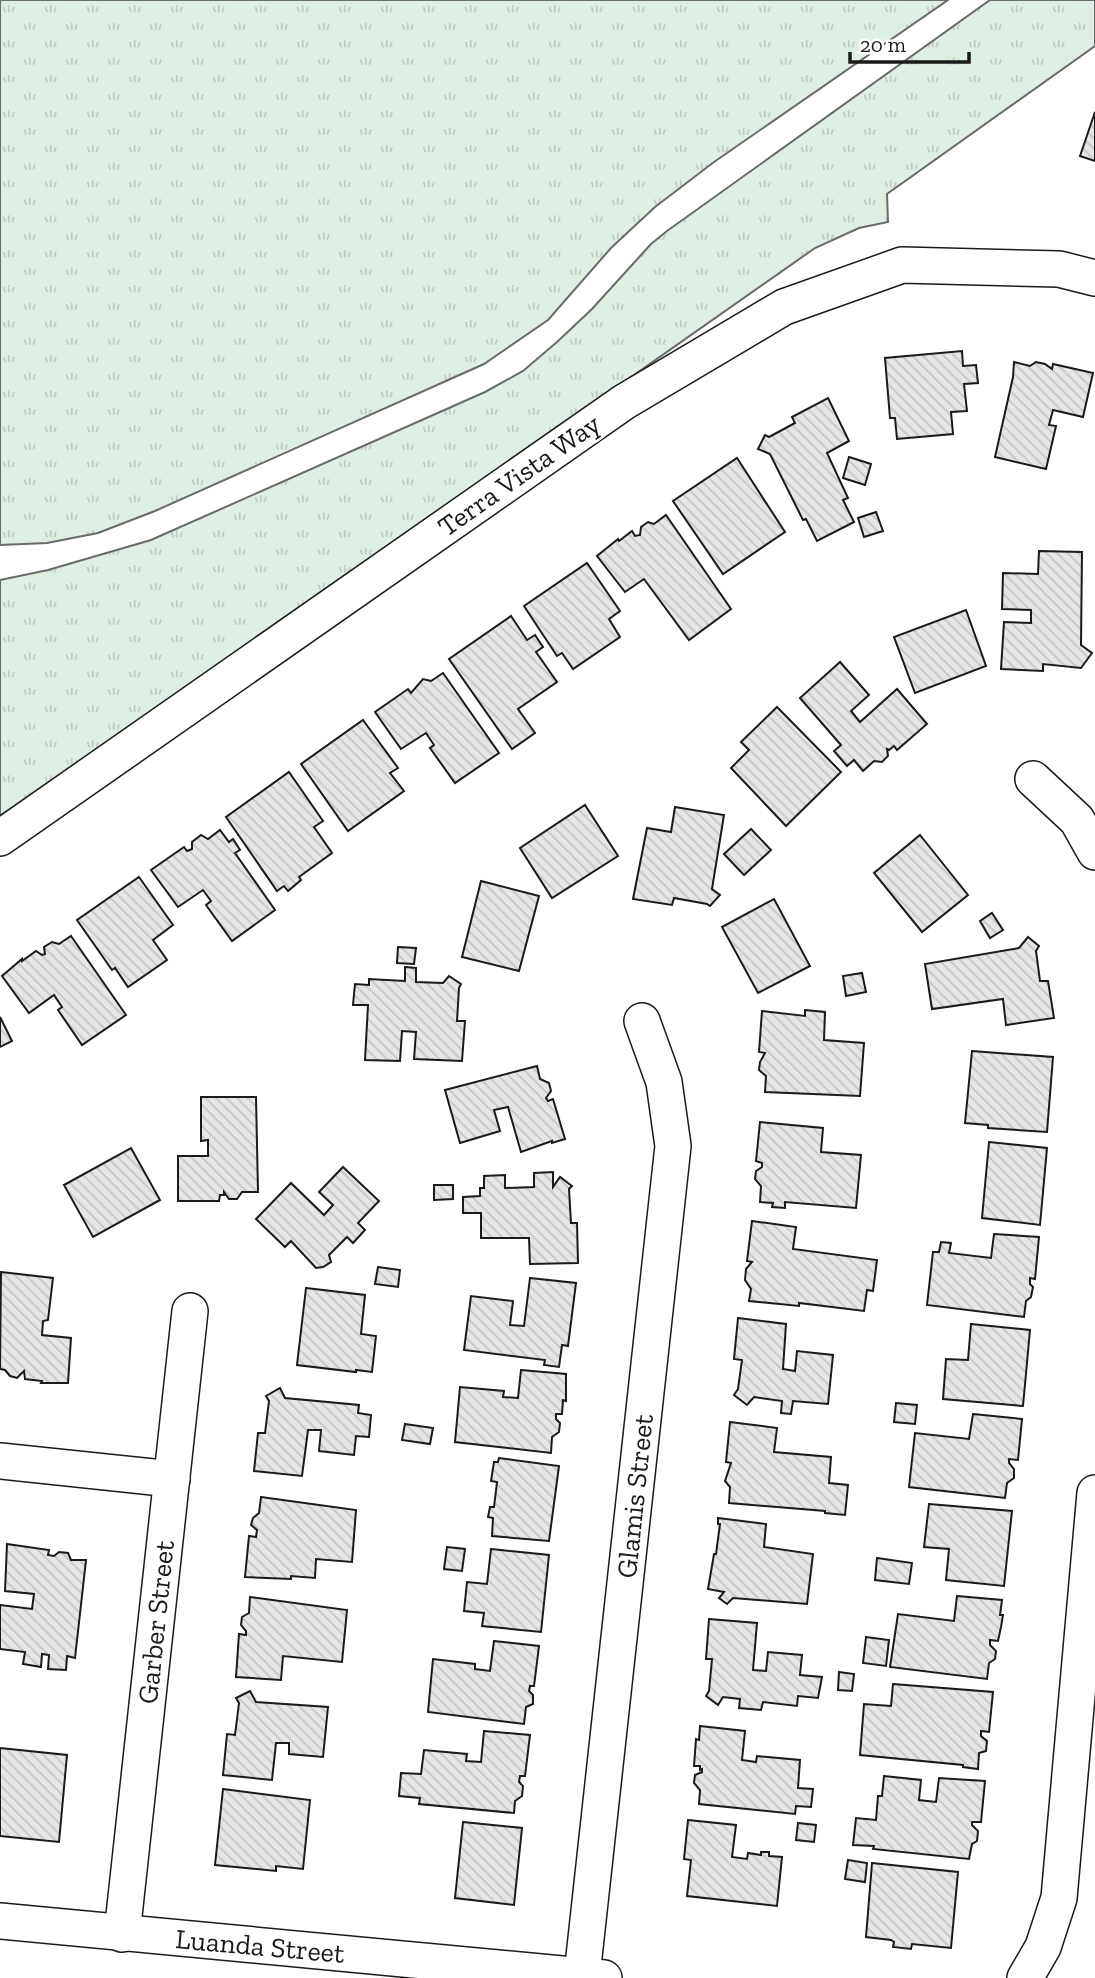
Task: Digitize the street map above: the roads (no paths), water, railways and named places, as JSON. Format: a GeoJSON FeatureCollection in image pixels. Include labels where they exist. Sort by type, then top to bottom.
{"type":"FeatureCollection","features":[{"type":"Feature","properties":{"kind":"street","name":"Terra Vista Way"},"geometry":{"type":"LineString","coordinates":[[0,838],[624,401],[784,307],[902,265],[1059,269],[1095,278]]}},
{"type":"Feature","properties":{"kind":"street"},"geometry":{"type":"LineString","coordinates":[[1033,779],[1077,820],[1095,852]]}},
{"type":"Feature","properties":{"kind":"street","name":"Glamis Street"},"geometry":{"type":"LineString","coordinates":[[593,1977],[673,1146],[664,1082],[642,1021]]}},
{"type":"Feature","properties":{"kind":"street","name":"Garber Street"},"geometry":{"type":"LineString","coordinates":[[122,1934],[190,1311]]}},
{"type":"Feature","properties":{"kind":"street"},"geometry":{"type":"LineString","coordinates":[[0,1461],[172,1479]]}},
{"type":"Feature","properties":{"kind":"street"},"geometry":{"type":"LineString","coordinates":[[1025,1978],[1043,1947],[1059,1898],[1095,1493]]}},
{"type":"Feature","properties":{"kind":"street","name":"Luanda Street"},"geometry":{"type":"LineString","coordinates":[[0,1921],[593,1977]]}}]}
